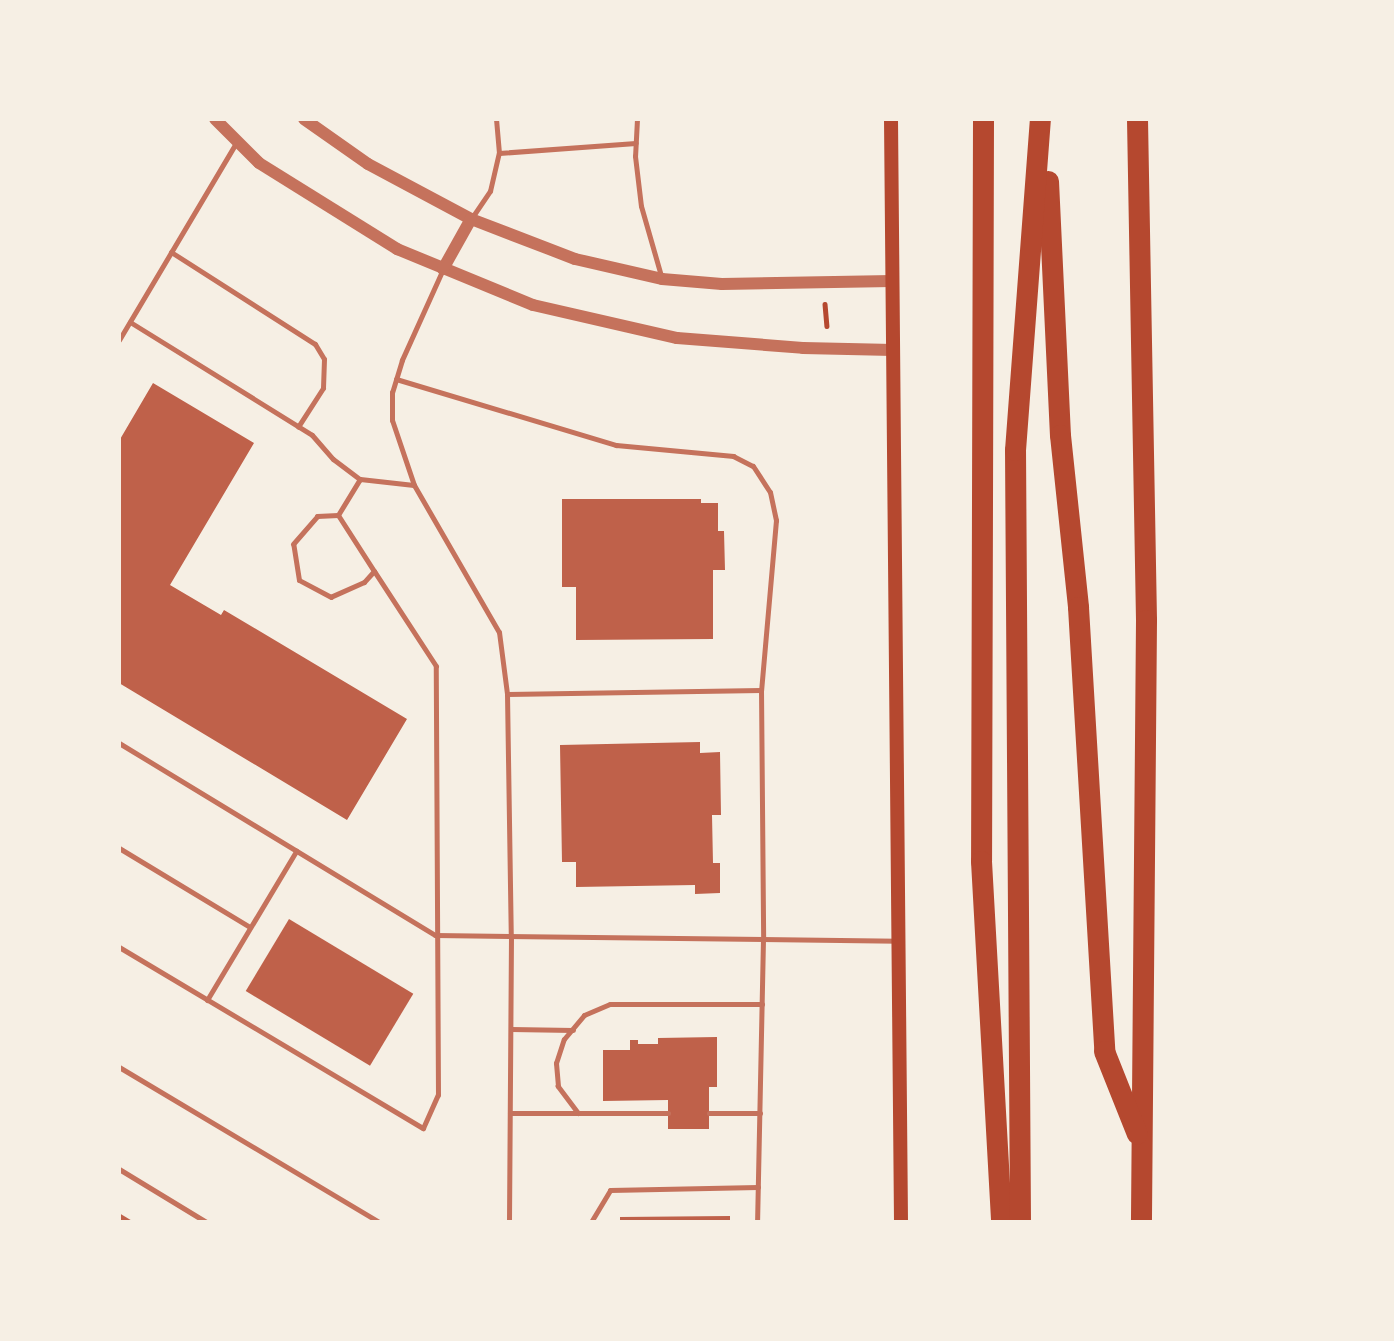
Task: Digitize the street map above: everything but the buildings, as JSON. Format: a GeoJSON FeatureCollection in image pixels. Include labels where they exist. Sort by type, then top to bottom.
{"type":"FeatureCollection","features":[{"type":"Feature","properties":{"kind":"highway"},"geometry":{"type":"LineString","coordinates":[[983,119],[981,861],[1000,1222]]}},
{"type":"Feature","properties":{"kind":"highway"},"geometry":{"type":"LineString","coordinates":[[1043,119],[1058,393],[1078,607],[1104,1051],[1142,1146]]}},
{"type":"Feature","properties":{"kind":"highway"},"geometry":{"type":"LineString","coordinates":[[1020,1222],[1015,450],[1043,119]]}},
{"type":"Feature","properties":{"kind":"highway"},"geometry":{"type":"LineString","coordinates":[[1137,119],[1146,620],[1141,1222]]}},
{"type":"Feature","properties":{"kind":"main road"},"geometry":{"type":"LineString","coordinates":[[891,119],[901,1222]]}},
{"type":"Feature","properties":{"kind":"street"},"geometry":{"type":"LineString","coordinates":[[215,119],[259,163],[397,250],[533,305],[677,338],[815,349],[894,350]]}},
{"type":"Feature","properties":{"kind":"street"},"geometry":{"type":"LineString","coordinates":[[304,119],[368,164],[471,219],[575,259],[662,278],[722,284],[892,281]]}},
{"type":"Feature","properties":{"kind":"street"},"geometry":{"type":"LineString","coordinates":[[443,269],[471,219]]}},
{"type":"Feature","properties":{"kind":"lane"},"geometry":{"type":"LineString","coordinates":[[471,219],[490,191],[499,153],[496,119]]}},
{"type":"Feature","properties":{"kind":"lane"},"geometry":{"type":"LineString","coordinates":[[637,119],[640,206],[662,278]]}},
{"type":"Feature","properties":{"kind":"lane"},"geometry":{"type":"LineString","coordinates":[[119,340],[237,141]]}},
{"type":"Feature","properties":{"kind":"lane"},"geometry":{"type":"LineString","coordinates":[[499,153],[636,143]]}},
{"type":"Feature","properties":{"kind":"lane"},"geometry":{"type":"LineString","coordinates":[[171,252],[315,344],[324,359],[323,388],[298,427]]}},
{"type":"Feature","properties":{"kind":"lane"},"geometry":{"type":"LineString","coordinates":[[443,269],[396,379],[392,392],[392,420],[414,485],[499,632],[507,694],[512,936],[509,1222]]}},
{"type":"Feature","properties":{"kind":"lane"},"geometry":{"type":"LineString","coordinates":[[130,322],[312,435],[333,459],[360,479],[414,485]]}},
{"type":"Feature","properties":{"kind":"lane"},"geometry":{"type":"LineString","coordinates":[[396,379],[616,445],[733,456],[753,466],[769,492],[776,520],[761,690],[763,939],[757,1222]]}},
{"type":"Feature","properties":{"kind":"lane"},"geometry":{"type":"LineString","coordinates":[[338,514],[360,479]]}},
{"type":"Feature","properties":{"kind":"lane"},"geometry":{"type":"LineString","coordinates":[[119,947],[423,1128],[438,1095],[435,935],[436,666],[338,514]]}},
{"type":"Feature","properties":{"kind":"lane"},"geometry":{"type":"LineString","coordinates":[[338,514],[317,516],[293,544],[299,580],[331,597],[364,582],[374,570]]}},
{"type":"Feature","properties":{"kind":"lane"},"geometry":{"type":"LineString","coordinates":[[507,694],[761,690]]}},
{"type":"Feature","properties":{"kind":"lane"},"geometry":{"type":"LineString","coordinates":[[119,743],[435,935],[898,941]]}},
{"type":"Feature","properties":{"kind":"lane"},"geometry":{"type":"LineString","coordinates":[[119,848],[250,927]]}},
{"type":"Feature","properties":{"kind":"lane"},"geometry":{"type":"LineString","coordinates":[[207,1000],[296,851]]}},
{"type":"Feature","properties":{"kind":"lane"},"geometry":{"type":"LineString","coordinates":[[578,1113],[558,1086],[556,1063],[564,1040],[584,1015],[610,1004],[762,1004]]}},
{"type":"Feature","properties":{"kind":"lane"},"geometry":{"type":"LineString","coordinates":[[511,1029],[573,1030]]}},
{"type":"Feature","properties":{"kind":"lane"},"geometry":{"type":"LineString","coordinates":[[119,1068],[379,1222]]}},
{"type":"Feature","properties":{"kind":"lane"},"geometry":{"type":"LineString","coordinates":[[510,1113],[668,1113]]}},
{"type":"Feature","properties":{"kind":"lane"},"geometry":{"type":"LineString","coordinates":[[709,1113],[760,1113]]}},
{"type":"Feature","properties":{"kind":"lane"},"geometry":{"type":"LineString","coordinates":[[119,1169],[206,1222]]}},
{"type":"Feature","properties":{"kind":"lane"},"geometry":{"type":"LineString","coordinates":[[591,1222],[610,1190],[758,1187]]}},
{"type":"Feature","properties":{"kind":"path"},"geometry":{"type":"LineString","coordinates":[[825,304],[827,326]]}}]}
